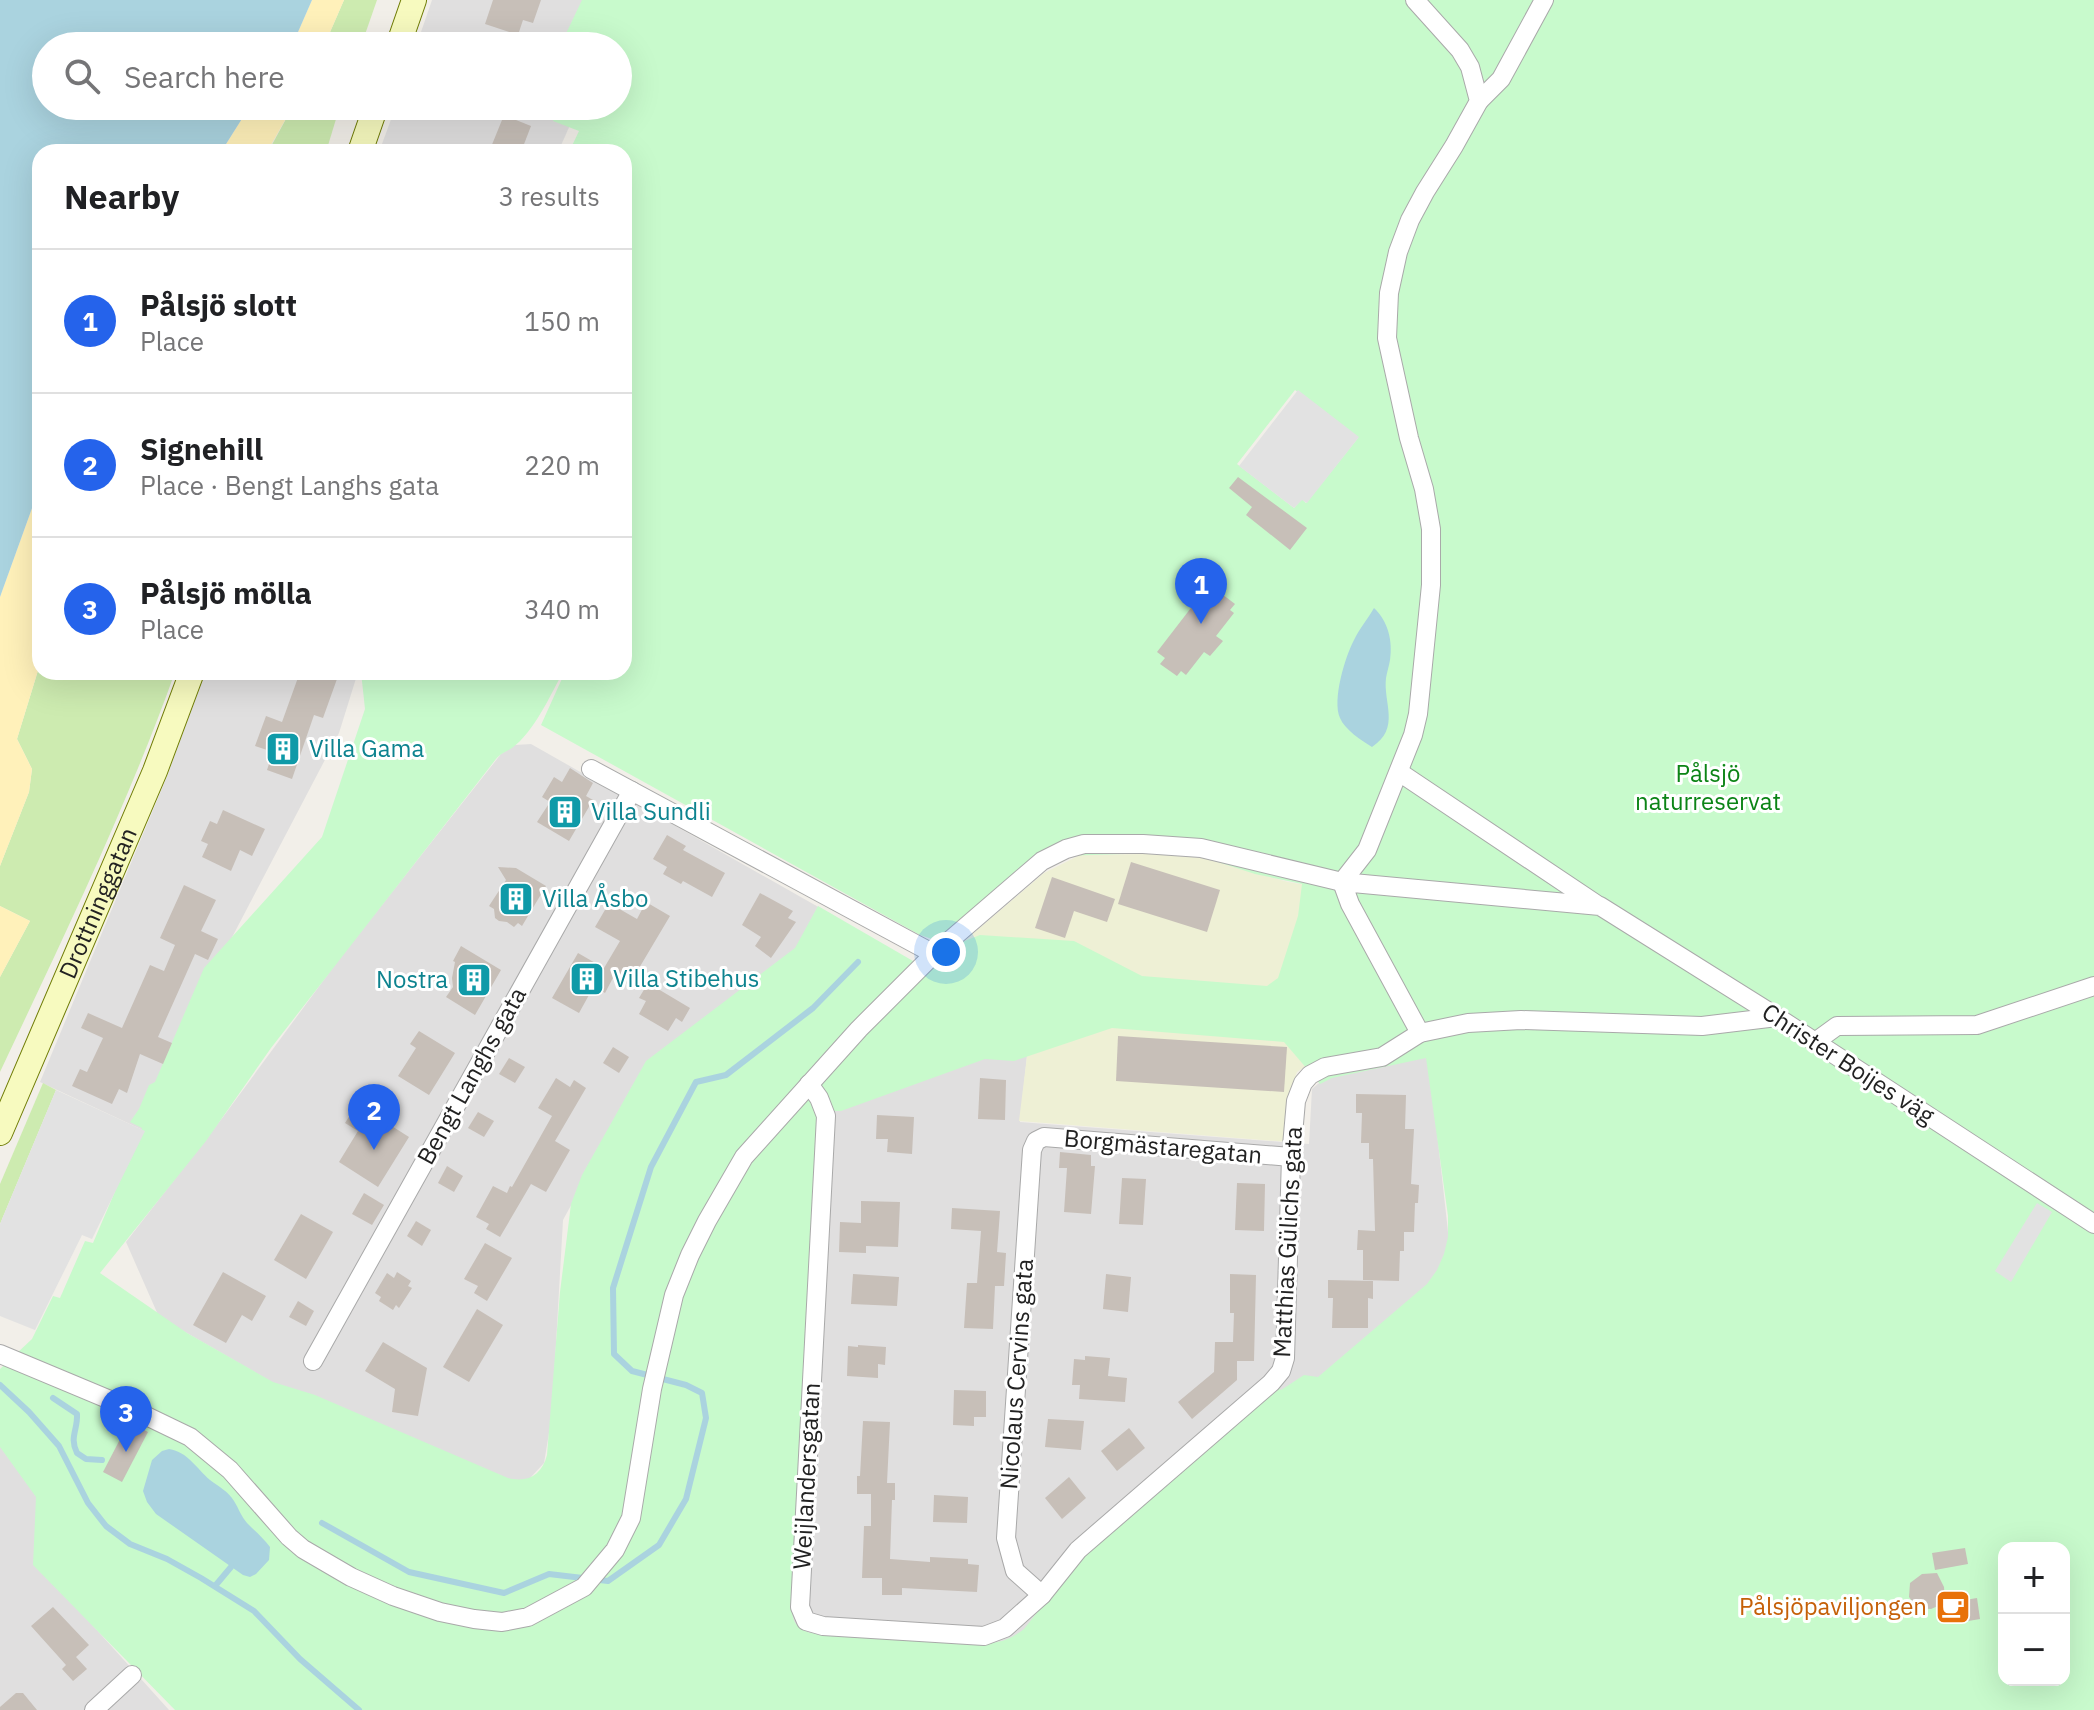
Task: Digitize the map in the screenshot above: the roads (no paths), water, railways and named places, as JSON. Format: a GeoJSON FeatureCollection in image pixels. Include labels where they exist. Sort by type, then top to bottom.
{"type":"FeatureCollection","features":[{"type":"Feature","properties":{"kind":"street"},"geometry":{"type":"LineString","coordinates":[[403,32],[414,0]]}},
{"type":"Feature","properties":{"kind":"street"},"geometry":{"type":"LineString","coordinates":[[1415,0],[1460,50],[1470,67],[1479,101]]}},
{"type":"Feature","properties":{"kind":"street"},"geometry":{"type":"LineString","coordinates":[[1420,1033],[1350,904],[1342,882],[1367,850],[1413,735],[1418,714],[1431,585],[1431,529],[1424,489],[1409,438],[1387,338],[1389,293],[1398,252],[1410,220],[1479,101],[1501,79],[1544,0]]}},
{"type":"Feature","properties":{"kind":"street"},"geometry":{"type":"LineString","coordinates":[[363,144],[371,120]]}},
{"type":"Feature","properties":{"kind":"street","name":"Drottninggatan"},"geometry":{"type":"LineString","coordinates":[[0,1133],[126,841],[189,680]]}},
{"type":"Feature","properties":{"kind":"street"},"geometry":{"type":"LineString","coordinates":[[591,769],[934,954]]}},
{"type":"Feature","properties":{"kind":"street","name":"Christer Boijes väg"},"geometry":{"type":"LineString","coordinates":[[1399,772],[1600,906],[1777,1017],[2094,1224]]}},
{"type":"Feature","properties":{"kind":"street","name":"Bengt Langhs gata"},"geometry":{"type":"LineString","coordinates":[[313,1361],[632,791]]}},
{"type":"Feature","properties":{"kind":"street","name":"Christer Boijes väg"},"geometry":{"type":"LineString","coordinates":[[0,1354],[190,1437],[230,1470],[289,1537],[303,1549],[351,1577],[440,1612],[502,1622],[528,1617],[584,1587],[615,1550],[631,1518],[652,1389],[674,1295],[707,1221],[744,1157],[859,1029],[934,954],[1042,861],[1084,844],[1201,848],[1342,882],[1600,906]]}},
{"type":"Feature","properties":{"kind":"street"},"geometry":{"type":"LineString","coordinates":[[1815,1042],[1837,1026],[1977,1025],[2094,986]]}},
{"type":"Feature","properties":{"kind":"street","name":"Matthias Gülichs gata"},"geometry":{"type":"LineString","coordinates":[[1042,1595],[1078,1550],[1281,1371],[1285,1358],[1291,1157],[1296,1101],[1310,1075],[1325,1067],[1382,1057],[1420,1033],[1468,1023],[1521,1020],[1702,1026],[1777,1017]]}},
{"type":"Feature","properties":{"kind":"street","name":"Weijlandersgatan"},"geometry":{"type":"LineString","coordinates":[[809,1084],[826,1116],[800,1607],[806,1621],[823,1626],[984,1636],[1005,1628],[1042,1595]]}},
{"type":"Feature","properties":{"kind":"street","name":"Borgmästaregatan"},"geometry":{"type":"LineString","coordinates":[[1036,1141],[1044,1137],[1291,1157]]}},
{"type":"Feature","properties":{"kind":"street","name":"Nicolaus Cervins gata"},"geometry":{"type":"LineString","coordinates":[[1036,1141],[1032,1150],[1006,1538],[1015,1571],[1042,1595]]}},
{"type":"Feature","properties":{"kind":"street"},"geometry":{"type":"LineString","coordinates":[[94,1710],[132,1675]]}},
{"type":"Feature","properties":{"kind":"water"},"geometry":{"type":"Polygon","coordinates":[[[0,0],[312,0],[298,32],[32,32],[32,120],[241,120],[226,144],[32,144],[32,508],[0,597],[0,0]]]}},
{"type":"Feature","properties":{"kind":"water"},"geometry":{"type":"Polygon","coordinates":[[[1374,608],[1386,625],[1391,653],[1386,678],[1388,723],[1381,740],[1372,747],[1342,722],[1338,701],[1350,647],[1374,608]]]}},
{"type":"Feature","properties":{"kind":"water"},"geometry":{"type":"Polygon","coordinates":[[[169,1449],[187,1457],[229,1494],[245,1520],[270,1547],[269,1560],[256,1574],[250,1577],[243,1575],[156,1514],[147,1502],[143,1491],[152,1460],[169,1449]]]}},
{"type":"Feature","properties":{"kind":"waterway"},"geometry":{"type":"LineString","coordinates":[[322,1523],[409,1572],[504,1593],[549,1574],[608,1581],[659,1545],[686,1499],[706,1418],[702,1393],[686,1385],[632,1371],[614,1354],[613,1288],[651,1167],[696,1082],[726,1075],[813,1008],[858,962]]}},
{"type":"Feature","properties":{"kind":"waterway"},"geometry":{"type":"LineString","coordinates":[[0,1385],[59,1446],[88,1503],[106,1526],[130,1544],[167,1559],[254,1611],[300,1659],[359,1710]]}},
{"type":"Feature","properties":{"kind":"waterway"},"geometry":{"type":"LineString","coordinates":[[53,1398],[77,1414],[74,1438],[77,1453],[86,1459],[102,1460]]}},
{"type":"Feature","properties":{"kind":"waterway"},"geometry":{"type":"LineString","coordinates":[[215,1586],[231,1567]]}},
{"type":"Feature","properties":{"kind":"place","name":"Pålsjö slott"},"geometry":{"type":"Point","coordinates":[1201,624]}},
{"type":"Feature","properties":{"kind":"place","name":"Villa Gama"},"geometry":{"type":"Point","coordinates":[283,749]}},
{"type":"Feature","properties":{"kind":"place","name":"Villa Sundli"},"geometry":{"type":"Point","coordinates":[565,812]}},
{"type":"Feature","properties":{"kind":"place","name":"Villa Åsbo"},"geometry":{"type":"Point","coordinates":[516,899]}},
{"type":"Feature","properties":{"kind":"place","name":"Villa Stibehus"},"geometry":{"type":"Point","coordinates":[587,979]}},
{"type":"Feature","properties":{"kind":"place","name":"Nostra"},"geometry":{"type":"Point","coordinates":[474,980]}},
{"type":"Feature","properties":{"kind":"place","name":"Signehill"},"geometry":{"type":"Point","coordinates":[374,1150]}},
{"type":"Feature","properties":{"kind":"place","name":"Pålsjö mölla"},"geometry":{"type":"Point","coordinates":[126,1452]}},
{"type":"Feature","properties":{"kind":"place","name":"Pålsjöpaviljongen"},"geometry":{"type":"Point","coordinates":[1953,1607]}},
{"type":"Feature","properties":{"kind":"park label","name":"Pålsjö naturreservat"},"geometry":{"type":"Point","coordinates":[1708,788]}}]}
